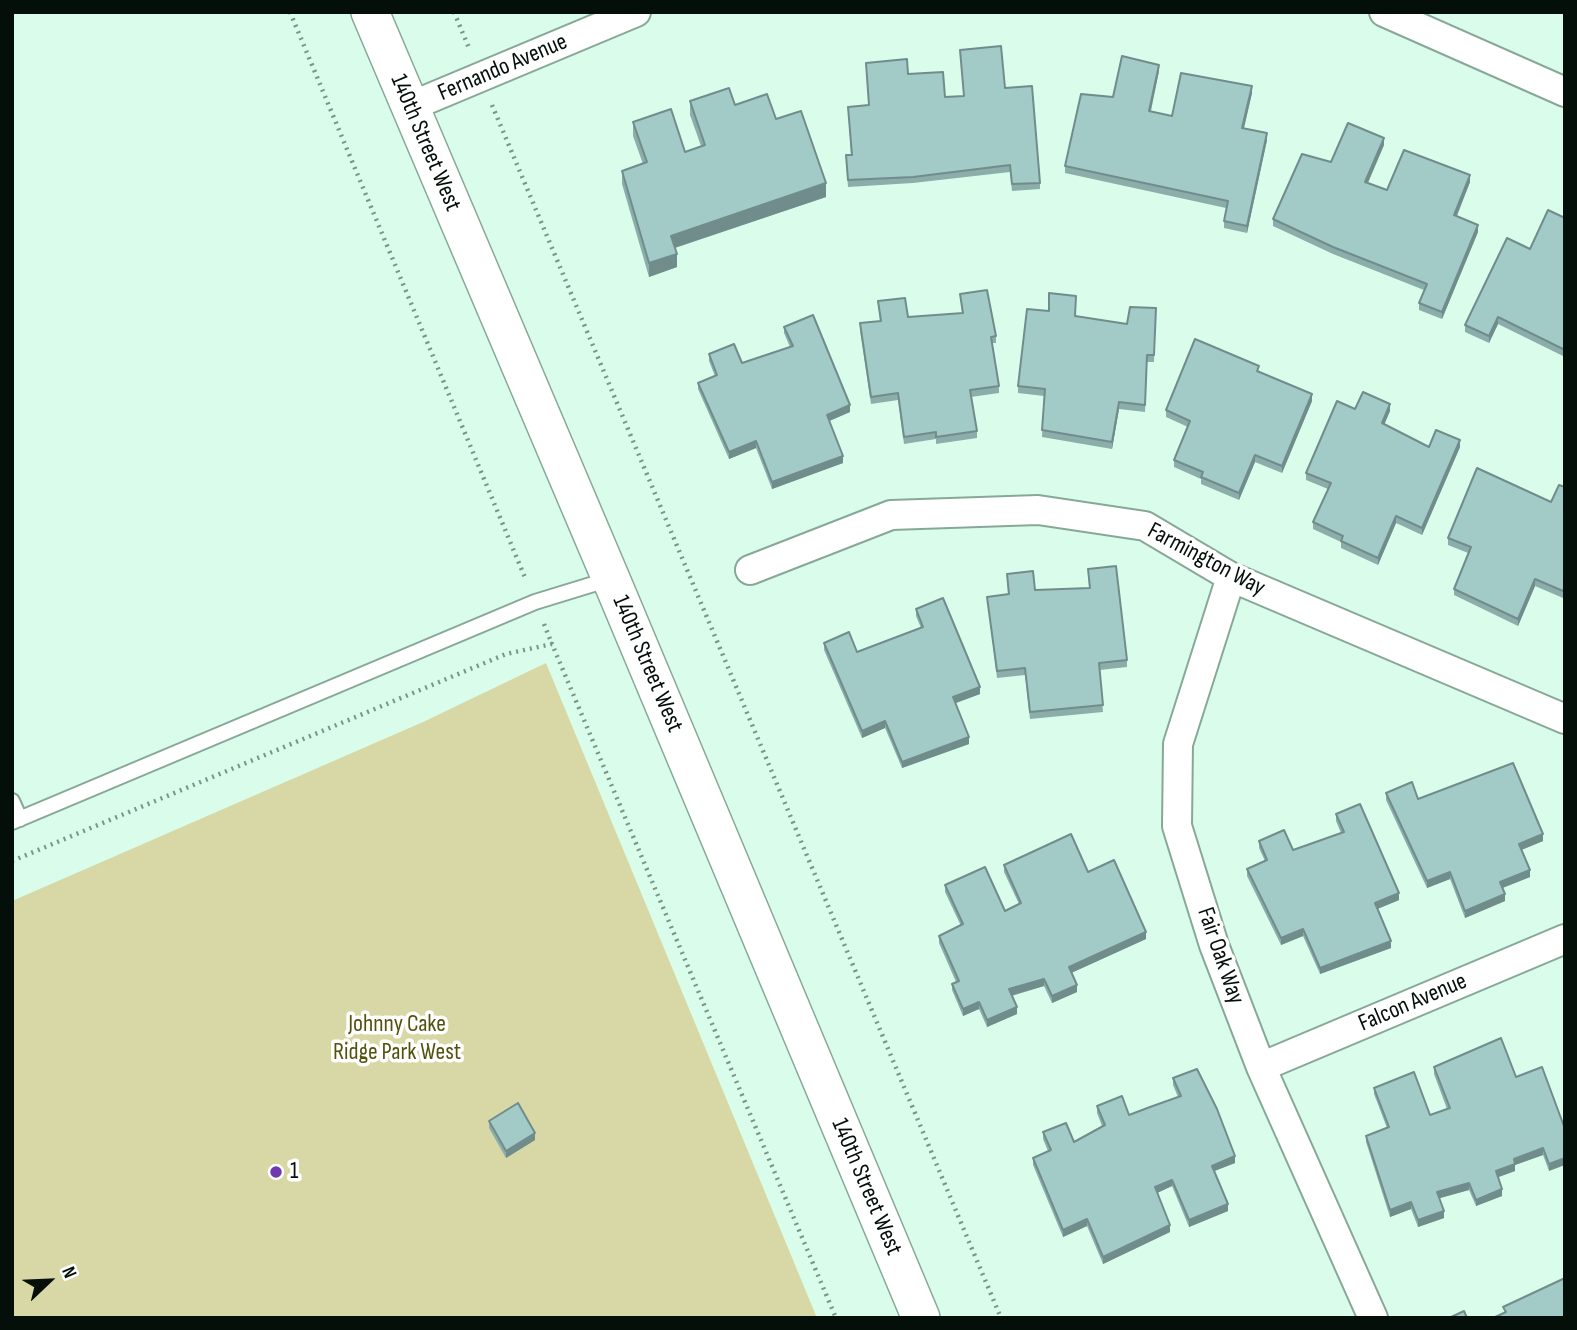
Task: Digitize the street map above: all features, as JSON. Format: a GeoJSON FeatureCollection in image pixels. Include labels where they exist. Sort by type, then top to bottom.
{"type":"FeatureCollection","features":[{"type":"Feature","properties":{"kind":"street","name":"140th Street West"},"geometry":{"type":"LineString","coordinates":[[370,12],[921,1318]]}},
{"type":"Feature","properties":{"kind":"street","name":"Fernando Avenue"},"geometry":{"type":"LineString","coordinates":[[409,107],[636,12]]}},
{"type":"Feature","properties":{"kind":"street"},"geometry":{"type":"LineString","coordinates":[[1384,12],[1565,92]]}},
{"type":"Feature","properties":{"kind":"street","name":"Farmington Way"},"geometry":{"type":"LineString","coordinates":[[750,570],[891,515],[1038,510],[1145,526],[1231,577],[1565,719]]}},
{"type":"Feature","properties":{"kind":"street","name":"Fair Oak Way"},"geometry":{"type":"LineString","coordinates":[[1231,577],[1178,744],[1177,826],[1213,945],[1261,1067],[1373,1318]]}},
{"type":"Feature","properties":{"kind":"street","name":"Falcon Avenue"},"geometry":{"type":"LineString","coordinates":[[1261,1067],[1565,939]]}},
{"type":"Feature","properties":{"kind":"lane"},"geometry":{"type":"LineString","coordinates":[[12,801],[16,821],[535,602],[611,579]]}},
{"type":"Feature","properties":{"kind":"path"},"geometry":{"type":"LineString","coordinates":[[290,12],[836,1318]]}},
{"type":"Feature","properties":{"kind":"path"},"geometry":{"type":"LineString","coordinates":[[496,115],[1001,1318]]}},
{"type":"Feature","properties":{"kind":"path"},"geometry":{"type":"LineString","coordinates":[[12,861],[506,654],[552,644]]}},
{"type":"Feature","properties":{"kind":"green space","name":"Johnny Cake Ridge Park West"},"geometry":{"type":"Polygon","coordinates":[[[546,663],[817,1318],[12,1318],[12,901],[423,722],[546,663]]]}},
{"type":"Feature","properties":{"kind":"building"},"geometry":{"type":"Polygon","coordinates":[[[1001,46],[1005,88],[1032,86],[1040,183],[1012,184],[1010,165],[913,177],[848,180],[846,155],[852,155],[848,107],[869,105],[866,63],[907,59],[908,74],[943,72],[945,97],[964,96],[960,50],[1001,46]]]}},
{"type":"Feature","properties":{"kind":"building"},"geometry":{"type":"Polygon","coordinates":[[[1122,56],[1159,65],[1149,111],[1172,116],[1181,73],[1252,86],[1242,128],[1267,133],[1247,226],[1224,221],[1228,201],[1065,166],[1081,94],[1113,97],[1122,56]]]}},
{"type":"Feature","properties":{"kind":"building"},"geometry":{"type":"Polygon","coordinates":[[[729,88],[735,105],[767,94],[776,119],[801,111],[826,183],[671,236],[677,254],[649,263],[622,171],[647,162],[633,122],[671,109],[685,152],[705,145],[690,101],[729,88]]]}},
{"type":"Feature","properties":{"kind":"building"},"geometry":{"type":"Polygon","coordinates":[[[1348,123],[1384,138],[1365,182],[1387,190],[1404,150],[1470,175],[1454,215],[1478,225],[1442,312],[1419,303],[1427,284],[1333,247],[1273,219],[1302,154],[1331,162],[1348,123]]]}},
{"type":"Feature","properties":{"kind":"building"},"geometry":{"type":"Polygon","coordinates":[[[1548,210],[1565,218],[1565,350],[1498,317],[1489,336],[1465,325],[1507,238],[1530,249],[1548,210]]]}},
{"type":"Feature","properties":{"kind":"building"},"geometry":{"type":"Polygon","coordinates":[[[987,290],[996,336],[991,337],[999,386],[970,390],[977,431],[936,437],[936,432],[904,437],[898,393],[871,397],[860,323],[881,321],[878,301],[905,298],[908,317],[963,313],[960,294],[987,290]]]}},
{"type":"Feature","properties":{"kind":"building"},"geometry":{"type":"Polygon","coordinates":[[[1049,293],[1076,296],[1075,316],[1127,324],[1130,307],[1156,308],[1154,355],[1147,355],[1145,405],[1119,402],[1112,442],[1042,430],[1045,389],[1018,386],[1027,309],[1049,311],[1049,293]]]}},
{"type":"Feature","properties":{"kind":"building"},"geometry":{"type":"Polygon","coordinates":[[[813,315],[850,405],[827,415],[843,456],[772,482],[756,441],[729,452],[698,383],[717,375],[709,354],[734,344],[742,363],[793,346],[784,327],[813,315]]]}},
{"type":"Feature","properties":{"kind":"building"},"geometry":{"type":"Polygon","coordinates":[[[1195,339],[1259,366],[1257,371],[1312,394],[1282,466],[1255,455],[1239,493],[1201,477],[1203,472],[1174,460],[1190,421],[1166,410],[1195,339]]]}},
{"type":"Feature","properties":{"kind":"building"},"geometry":{"type":"Polygon","coordinates":[[[1363,392],[1390,404],[1382,423],[1429,447],[1436,430],[1460,440],[1422,528],[1396,516],[1378,558],[1341,541],[1343,536],[1313,522],[1331,483],[1306,473],[1337,401],[1355,409],[1363,392]]]}},
{"type":"Feature","properties":{"kind":"building"},"geometry":{"type":"Polygon","coordinates":[[[1477,468],[1551,502],[1559,485],[1565,487],[1565,586],[1563,591],[1535,579],[1518,619],[1454,589],[1471,547],[1448,538],[1477,468]]]}},
{"type":"Feature","properties":{"kind":"building"},"geometry":{"type":"Polygon","coordinates":[[[1116,566],[1127,660],[1099,663],[1103,705],[1030,712],[1025,668],[997,671],[987,597],[1009,594],[1007,574],[1033,571],[1035,590],[1090,588],[1088,569],[1116,566]]]}},
{"type":"Feature","properties":{"kind":"building"},"geometry":{"type":"Polygon","coordinates":[[[943,598],[980,687],[953,697],[969,737],[902,762],[885,721],[862,731],[824,643],[849,632],[857,652],[923,627],[916,609],[943,598]]]}},
{"type":"Feature","properties":{"kind":"building"},"geometry":{"type":"Polygon","coordinates":[[[1513,763],[1543,834],[1519,844],[1530,870],[1500,882],[1505,894],[1465,911],[1450,872],[1427,881],[1386,793],[1412,782],[1418,799],[1513,763]]]}},
{"type":"Feature","properties":{"kind":"building"},"geometry":{"type":"Polygon","coordinates":[[[1360,804],[1399,893],[1375,903],[1391,941],[1320,968],[1303,929],[1281,938],[1247,869],[1267,860],[1259,841],[1284,830],[1293,850],[1344,832],[1336,814],[1360,804]]]}},
{"type":"Feature","properties":{"kind":"building"},"geometry":{"type":"Polygon","coordinates":[[[1071,834],[1088,872],[1114,860],[1146,932],[1069,967],[1077,985],[1052,996],[1044,979],[1009,989],[1017,1007],[987,1020],[979,1002],[963,1009],[952,984],[959,981],[939,936],[963,924],[945,885],[985,867],[1005,911],[1021,903],[1004,865],[1071,834]]]}},
{"type":"Feature","properties":{"kind":"building"},"geometry":{"type":"Polygon","coordinates":[[[1501,1038],[1516,1077],[1542,1067],[1565,1129],[1565,1158],[1549,1164],[1543,1148],[1514,1159],[1515,1164],[1496,1171],[1502,1189],[1476,1200],[1469,1183],[1437,1192],[1444,1211],[1418,1220],[1411,1202],[1390,1210],[1366,1136],[1389,1127],[1374,1088],[1414,1072],[1430,1115],[1450,1108],[1434,1067],[1501,1038]]]}},
{"type":"Feature","properties":{"kind":"building"},"geometry":{"type":"Polygon","coordinates":[[[1197,1069],[1217,1109],[1235,1156],[1212,1166],[1228,1204],[1189,1220],[1172,1180],[1155,1187],[1170,1225],[1103,1257],[1087,1219],[1063,1230],[1033,1158],[1051,1150],[1043,1132],[1066,1123],[1074,1142],[1105,1125],[1097,1106],[1122,1096],[1129,1115],[1181,1096],[1173,1078],[1197,1069]]]}},
{"type":"Feature","properties":{"kind":"building"},"geometry":{"type":"Polygon","coordinates":[[[518,1103],[535,1133],[506,1151],[489,1121],[518,1103]]]}},
{"type":"Feature","properties":{"kind":"building"},"geometry":{"type":"Polygon","coordinates":[[[1565,1278],[1565,1318],[1493,1318],[1506,1312],[1503,1307],[1565,1278]]]}},
{"type":"Feature","properties":{"kind":"building"},"geometry":{"type":"Polygon","coordinates":[[[1464,1311],[1467,1318],[1449,1318],[1464,1311]]]}},
{"type":"Feature","properties":{"kind":"place","name":"1"},"geometry":{"type":"Point","coordinates":[276,1172]}}]}
